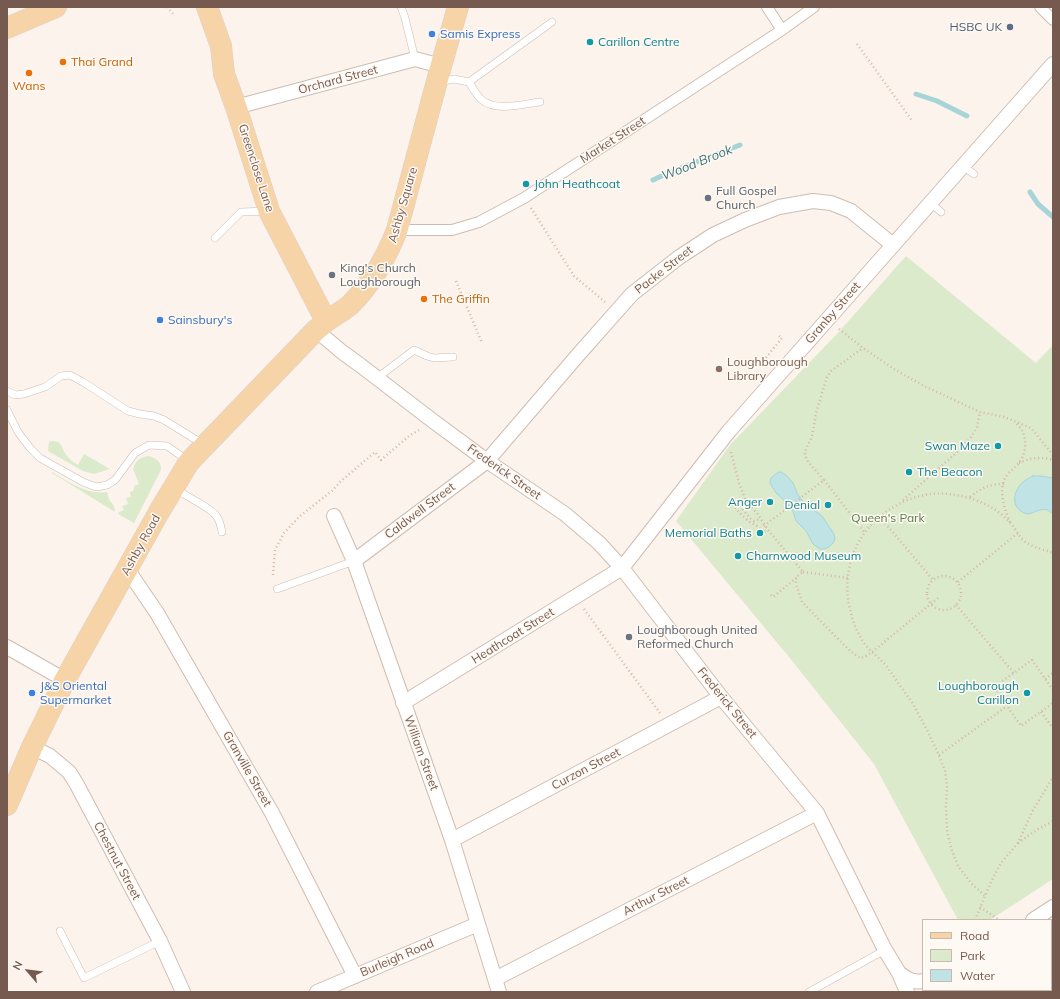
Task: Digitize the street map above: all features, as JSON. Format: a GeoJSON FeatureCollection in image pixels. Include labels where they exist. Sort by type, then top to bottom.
{"type":"FeatureCollection","features":[{"type":"Feature","properties":{"kind":"main road"},"geometry":{"type":"LineString","coordinates":[[7,28],[32,14],[56,7]]}},
{"type":"Feature","properties":{"kind":"main road","name":"Greenclose Lane"},"geometry":{"type":"LineString","coordinates":[[207,7],[221,46],[224,74],[269,211],[321,326]]}},
{"type":"Feature","properties":{"kind":"main road","name":"Ashby Square"},"geometry":{"type":"LineString","coordinates":[[321,326],[350,305],[378,271],[390,248],[397,230],[458,7]]}},
{"type":"Feature","properties":{"kind":"main road","name":"Ashby Road"},"geometry":{"type":"LineString","coordinates":[[7,805],[32,748],[65,680],[189,462],[321,326]]}},
{"type":"Feature","properties":{"kind":"street"},"geometry":{"type":"LineString","coordinates":[[767,7],[782,30]]}},
{"type":"Feature","properties":{"kind":"street","name":"Market Street"},"geometry":{"type":"LineString","coordinates":[[397,230],[452,230],[479,222],[524,198],[782,30],[814,7]]}},
{"type":"Feature","properties":{"kind":"street"},"geometry":{"type":"LineString","coordinates":[[1040,7],[1053,20]]}},
{"type":"Feature","properties":{"kind":"street","name":"Orchard Street"},"geometry":{"type":"LineString","coordinates":[[236,107],[415,60],[439,75]]}},
{"type":"Feature","properties":{"kind":"street","name":"Granby Street"},"geometry":{"type":"LineString","coordinates":[[622,568],[722,440],[893,245],[936,208],[969,170],[1053,64]]}},
{"type":"Feature","properties":{"kind":"street","name":"Packe Street"},"geometry":{"type":"LineString","coordinates":[[487,461],[632,294],[684,254],[713,235],[745,220],[779,207],[813,201],[831,204],[851,211],[893,245]]}},
{"type":"Feature","properties":{"kind":"street","name":"Frederick Street"},"geometry":{"type":"LineString","coordinates":[[321,326],[342,352],[360,364],[487,461],[565,514],[599,543],[622,568],[721,697],[817,813],[885,950],[899,973],[907,992]]}},
{"type":"Feature","properties":{"kind":"street","name":"Caldwell Street"},"geometry":{"type":"LineString","coordinates":[[354,561],[487,461]]}},
{"type":"Feature","properties":{"kind":"street","name":"William Street"},"geometry":{"type":"LineString","coordinates":[[334,516],[354,561],[452,840],[497,986]]}},
{"type":"Feature","properties":{"kind":"street","name":"Heathcoat Street"},"geometry":{"type":"LineString","coordinates":[[403,703],[622,568]]}},
{"type":"Feature","properties":{"kind":"street","name":"Granville Street"},"geometry":{"type":"LineString","coordinates":[[128,569],[157,613],[272,813],[355,976]]}},
{"type":"Feature","properties":{"kind":"street"},"geometry":{"type":"LineString","coordinates":[[7,647],[65,680]]}},
{"type":"Feature","properties":{"kind":"street","name":"Curzon Street"},"geometry":{"type":"LineString","coordinates":[[452,840],[721,697]]}},
{"type":"Feature","properties":{"kind":"street","name":"Chestnut Street"},"geometry":{"type":"LineString","coordinates":[[32,748],[50,756],[69,772],[76,783],[160,941],[183,992]]}},
{"type":"Feature","properties":{"kind":"street","name":"Arthur Street"},"geometry":{"type":"LineString","coordinates":[[497,986],[817,813]]}},
{"type":"Feature","properties":{"kind":"street"},"geometry":{"type":"LineString","coordinates":[[1035,919],[1053,907]]}},
{"type":"Feature","properties":{"kind":"street","name":"Burleigh Road"},"geometry":{"type":"LineString","coordinates":[[317,992],[478,924]]}},
{"type":"Feature","properties":{"kind":"street"},"geometry":{"type":"LineString","coordinates":[[899,973],[908,980],[922,981]]}},
{"type":"Feature","properties":{"kind":"lane"},"geometry":{"type":"LineString","coordinates":[[401,7],[415,60]]}},
{"type":"Feature","properties":{"kind":"lane"},"geometry":{"type":"LineString","coordinates":[[469,82],[552,22]]}},
{"type":"Feature","properties":{"kind":"lane"},"geometry":{"type":"LineString","coordinates":[[439,75],[469,82],[481,99],[490,105],[498,107],[540,102]]}},
{"type":"Feature","properties":{"kind":"lane"},"geometry":{"type":"LineString","coordinates":[[215,238],[241,212],[269,211]]}},
{"type":"Feature","properties":{"kind":"lane"},"geometry":{"type":"LineString","coordinates":[[377,378],[414,350],[434,358],[453,357]]}},
{"type":"Feature","properties":{"kind":"lane"},"geometry":{"type":"LineString","coordinates":[[7,391],[15,395],[24,394],[45,387],[61,376],[70,375],[128,411],[154,416],[164,420],[205,445]]}},
{"type":"Feature","properties":{"kind":"lane"},"geometry":{"type":"LineString","coordinates":[[7,410],[18,432],[40,458],[83,482],[96,487],[107,485],[115,480],[135,453],[149,445],[167,446],[189,462]]}},
{"type":"Feature","properties":{"kind":"lane"},"geometry":{"type":"LineString","coordinates":[[173,488],[217,516],[222,532]]}},
{"type":"Feature","properties":{"kind":"lane"},"geometry":{"type":"LineString","coordinates":[[277,589],[354,561]]}},
{"type":"Feature","properties":{"kind":"lane"},"geometry":{"type":"LineString","coordinates":[[60,931],[84,978],[160,941]]}},
{"type":"Feature","properties":{"kind":"lane"},"geometry":{"type":"LineString","coordinates":[[809,992],[885,950]]}},
{"type":"Feature","properties":{"kind":"path"},"geometry":{"type":"LineString","coordinates":[[167,7],[175,16]]}},
{"type":"Feature","properties":{"kind":"path"},"geometry":{"type":"LineString","coordinates":[[857,44],[913,122]]}},
{"type":"Feature","properties":{"kind":"path"},"geometry":{"type":"LineString","coordinates":[[524,198],[574,276],[616,312]]}},
{"type":"Feature","properties":{"kind":"path"},"geometry":{"type":"LineString","coordinates":[[456,281],[482,343]]}},
{"type":"Feature","properties":{"kind":"path"},"geometry":{"type":"LineString","coordinates":[[828,319],[863,348],[894,369],[924,386],[980,412],[1004,417],[1031,428],[1053,455]]}},
{"type":"Feature","properties":{"kind":"path"},"geometry":{"type":"LineString","coordinates":[[863,348],[831,371],[827,377],[816,413],[812,437],[805,451],[805,455],[808,462],[824,480],[865,533]]}},
{"type":"Feature","properties":{"kind":"path"},"geometry":{"type":"LineString","coordinates":[[980,412],[977,428],[970,440],[918,488],[880,517],[865,533],[851,560],[847,592],[853,622],[864,642],[868,649],[885,664],[912,704],[939,755],[945,770],[947,786],[947,830],[951,848],[958,866],[971,883],[985,896]]}},
{"type":"Feature","properties":{"kind":"path"},"geometry":{"type":"LineString","coordinates":[[273,575],[275,550],[284,533],[300,516],[333,490],[340,482],[375,452],[381,460],[409,436],[433,421]]}},
{"type":"Feature","properties":{"kind":"path"},"geometry":{"type":"LineString","coordinates":[[1013,421],[1022,430],[1024,437],[1025,445],[1019,463]]}},
{"type":"Feature","properties":{"kind":"path"},"geometry":{"type":"LineString","coordinates":[[722,440],[730,445],[739,483],[746,500],[764,526],[803,572],[848,578]]}},
{"type":"Feature","properties":{"kind":"path"},"geometry":{"type":"LineString","coordinates":[[1053,460],[1039,458],[1029,459],[1019,463],[1010,470],[1004,481],[1003,495],[1003,503],[1006,511],[1012,524],[1024,541],[1028,544],[1053,553]]}},
{"type":"Feature","properties":{"kind":"path"},"geometry":{"type":"LineString","coordinates":[[764,526],[824,480]]}},
{"type":"Feature","properties":{"kind":"path"},"geometry":{"type":"LineString","coordinates":[[970,498],[985,487],[995,484],[1004,484]]}},
{"type":"Feature","properties":{"kind":"path"},"geometry":{"type":"LineString","coordinates":[[901,502],[915,497],[931,494],[946,493],[962,495],[990,507],[1004,516],[1012,524]]}},
{"type":"Feature","properties":{"kind":"path"},"geometry":{"type":"LineString","coordinates":[[760,519],[754,521],[735,501],[733,504],[747,520],[757,525],[759,530],[764,532],[768,530]]}},
{"type":"Feature","properties":{"kind":"path"},"geometry":{"type":"LineString","coordinates":[[880,517],[933,580]]}},
{"type":"Feature","properties":{"kind":"path"},"geometry":{"type":"LineString","coordinates":[[958,582],[1018,533]]}},
{"type":"Feature","properties":{"kind":"path"},"geometry":{"type":"LineString","coordinates":[[772,595],[773,597],[803,572]]}},
{"type":"Feature","properties":{"kind":"path"},"geometry":{"type":"LineString","coordinates":[[948,576],[954,578],[958,582],[962,591],[960,600],[956,605],[944,610],[931,604],[927,594],[933,580],[938,577],[948,576]]}},
{"type":"Feature","properties":{"kind":"path"},"geometry":{"type":"LineString","coordinates":[[796,578],[796,584],[802,602],[845,646],[860,658],[865,657],[872,652],[938,598]]}},
{"type":"Feature","properties":{"kind":"path"},"geometry":{"type":"LineString","coordinates":[[576,597],[668,725]]}},
{"type":"Feature","properties":{"kind":"path"},"geometry":{"type":"LineString","coordinates":[[956,605],[1014,673]]}},
{"type":"Feature","properties":{"kind":"path"},"geometry":{"type":"LineString","coordinates":[[1053,690],[1032,660],[994,687],[1021,726],[1053,703]]}},
{"type":"Feature","properties":{"kind":"path"},"geometry":{"type":"LineString","coordinates":[[1045,679],[1053,673]]}},
{"type":"Feature","properties":{"kind":"path"},"geometry":{"type":"LineString","coordinates":[[939,755],[1008,706]]}},
{"type":"Feature","properties":{"kind":"path"},"geometry":{"type":"LineString","coordinates":[[1041,712],[1053,728]]}},
{"type":"Feature","properties":{"kind":"path"},"geometry":{"type":"LineString","coordinates":[[1018,843],[1032,812],[1053,776]]}},
{"type":"Feature","properties":{"kind":"path"},"geometry":{"type":"LineString","coordinates":[[975,919],[1001,863],[1018,843],[1038,829],[1053,821]]}},
{"type":"Feature","properties":{"kind":"path"},"geometry":{"type":"LineString","coordinates":[[980,907],[998,919]]}},
{"type":"Feature","properties":{"kind":"green space","name":"Queen's Park"},"geometry":{"type":"Polygon","coordinates":[[[906,256],[1036,363],[1053,345],[1053,879],[992,919],[957,919],[874,764],[789,657],[676,521],[730,445],[836,335],[906,256]]]}},
{"type":"Feature","properties":{"kind":"green space"},"geometry":{"type":"Polygon","coordinates":[[[49,442],[59,443],[69,458],[78,465],[84,454],[110,469],[94,474],[83,471],[48,451],[49,442]]]}},
{"type":"Feature","properties":{"kind":"green space"},"geometry":{"type":"Polygon","coordinates":[[[149,456],[158,461],[161,470],[134,523],[118,514],[124,510],[122,506],[128,504],[126,498],[131,497],[130,492],[134,490],[134,486],[139,484],[133,469],[137,461],[143,457],[149,456]]]}},
{"type":"Feature","properties":{"kind":"green space"},"geometry":{"type":"Polygon","coordinates":[[[52,473],[71,484],[85,490],[92,492],[107,492],[115,512],[52,473]]]}},
{"type":"Feature","properties":{"kind":"green space"},"geometry":{"type":"Polygon","coordinates":[[[1053,953],[1052,990],[1052,954],[1053,953]]]}},
{"type":"Feature","properties":{"kind":"green space"},"geometry":{"type":"Polygon","coordinates":[[[1000,991],[1050,991],[1048,992],[1000,991]]]}},
{"type":"Feature","properties":{"kind":"water"},"geometry":{"type":"Polygon","coordinates":[[[781,472],[793,483],[803,502],[822,516],[834,534],[835,539],[829,547],[820,549],[813,544],[806,531],[796,521],[793,511],[776,493],[770,483],[771,478],[777,473],[781,472]]]}},
{"type":"Feature","properties":{"kind":"water"},"geometry":{"type":"Polygon","coordinates":[[[1033,476],[1053,478],[1053,514],[1047,510],[1041,510],[1028,514],[1016,506],[1015,497],[1018,487],[1024,481],[1033,476]]]}},
{"type":"Feature","properties":{"kind":"waterway","name":"Wood Brook"},"geometry":{"type":"LineString","coordinates":[[916,94],[937,101],[967,116]]}},
{"type":"Feature","properties":{"kind":"waterway","name":"Wood Brook"},"geometry":{"type":"LineString","coordinates":[[653,180],[740,145]]}},
{"type":"Feature","properties":{"kind":"waterway","name":"Wood Brook"},"geometry":{"type":"LineString","coordinates":[[1030,192],[1038,204],[1053,217]]}},
{"type":"Feature","properties":{"kind":"place","name":"HSBC UK"},"geometry":{"type":"Point","coordinates":[1010,27]}},
{"type":"Feature","properties":{"kind":"place","name":"Samis Express"},"geometry":{"type":"Point","coordinates":[432,34]}},
{"type":"Feature","properties":{"kind":"place","name":"Carillon Centre"},"geometry":{"type":"Point","coordinates":[590,42]}},
{"type":"Feature","properties":{"kind":"place","name":"Thai Grand"},"geometry":{"type":"Point","coordinates":[63,62]}},
{"type":"Feature","properties":{"kind":"place","name":"Wans"},"geometry":{"type":"Point","coordinates":[29,73]}},
{"type":"Feature","properties":{"kind":"place","name":"John Heathcoat"},"geometry":{"type":"Point","coordinates":[526,184]}},
{"type":"Feature","properties":{"kind":"place","name":"Full Gospel Church"},"geometry":{"type":"Point","coordinates":[708,198]}},
{"type":"Feature","properties":{"kind":"place","name":"King's Church Loughborough"},"geometry":{"type":"Point","coordinates":[332,275]}},
{"type":"Feature","properties":{"kind":"place","name":"The Griffin"},"geometry":{"type":"Point","coordinates":[424,299]}},
{"type":"Feature","properties":{"kind":"place","name":"Sainsbury's"},"geometry":{"type":"Point","coordinates":[160,320]}},
{"type":"Feature","properties":{"kind":"place","name":"Loughborough Library"},"geometry":{"type":"Point","coordinates":[719,369]}},
{"type":"Feature","properties":{"kind":"place","name":"Swan Maze"},"geometry":{"type":"Point","coordinates":[998,446]}},
{"type":"Feature","properties":{"kind":"place","name":"The Beacon"},"geometry":{"type":"Point","coordinates":[909,472]}},
{"type":"Feature","properties":{"kind":"place","name":"Anger"},"geometry":{"type":"Point","coordinates":[770,502]}},
{"type":"Feature","properties":{"kind":"place","name":"Denial"},"geometry":{"type":"Point","coordinates":[828,505]}},
{"type":"Feature","properties":{"kind":"place","name":"Memorial Baths"},"geometry":{"type":"Point","coordinates":[760,533]}},
{"type":"Feature","properties":{"kind":"place","name":"Charnwood Museum"},"geometry":{"type":"Point","coordinates":[738,556]}},
{"type":"Feature","properties":{"kind":"place","name":"Loughborough United Reformed Church"},"geometry":{"type":"Point","coordinates":[629,637]}},
{"type":"Feature","properties":{"kind":"place","name":"J&S Oriental Supermarket"},"geometry":{"type":"Point","coordinates":[32,693]}},
{"type":"Feature","properties":{"kind":"place","name":"Loughborough Carillon"},"geometry":{"type":"Point","coordinates":[1027,693]}}]}
